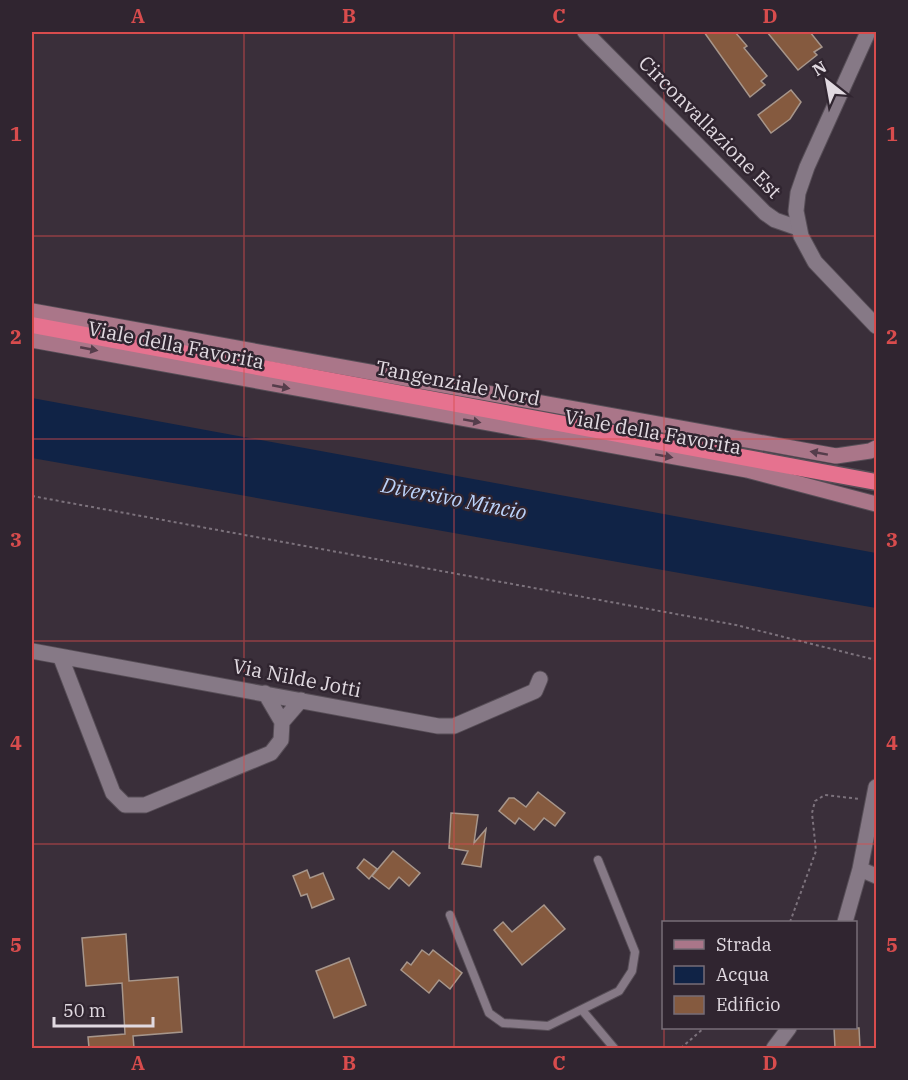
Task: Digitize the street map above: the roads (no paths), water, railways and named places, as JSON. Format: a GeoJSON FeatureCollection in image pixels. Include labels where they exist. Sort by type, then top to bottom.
{"type":"FeatureCollection","features":[{"type":"Feature","properties":{"kind":"highway","name":"Tangenziale Nord"},"geometry":{"type":"LineString","coordinates":[[32,325],[876,482]]}},
{"type":"Feature","properties":{"kind":"main road","name":"Viale della Favorita"},"geometry":{"type":"LineString","coordinates":[[32,311],[837,456],[876,448]]}},
{"type":"Feature","properties":{"kind":"main road","name":"Viale della Favorita"},"geometry":{"type":"LineString","coordinates":[[32,340],[747,471],[876,504]]}},
{"type":"Feature","properties":{"kind":"street","name":"Circonvallazione Est"},"geometry":{"type":"LineString","coordinates":[[585,32],[765,213],[775,220],[798,228]]}},
{"type":"Feature","properties":{"kind":"street"},"geometry":{"type":"LineString","coordinates":[[868,32],[801,181],[796,211],[798,228],[815,262],[876,326]]}},
{"type":"Feature","properties":{"kind":"street","name":"Via Nilde Jotti"},"geometry":{"type":"LineString","coordinates":[[32,651],[438,726],[454,726],[535,691],[540,679]]}},
{"type":"Feature","properties":{"kind":"street"},"geometry":{"type":"LineString","coordinates":[[61,658],[113,793],[125,805],[145,805],[271,753],[282,740],[282,722],[265,693]]}},
{"type":"Feature","properties":{"kind":"street"},"geometry":{"type":"LineString","coordinates":[[282,722],[301,700]]}},
{"type":"Feature","properties":{"kind":"street"},"geometry":{"type":"LineString","coordinates":[[845,921],[860,869],[871,844],[875,794]]}},
{"type":"Feature","properties":{"kind":"street"},"geometry":{"type":"LineString","coordinates":[[860,869],[876,876]]}},
{"type":"Feature","properties":{"kind":"street"},"geometry":{"type":"LineString","coordinates":[[774,1048],[788,1029]]}},
{"type":"Feature","properties":{"kind":"lane"},"geometry":{"type":"LineString","coordinates":[[450,915],[489,1013],[503,1023],[548,1026],[619,991],[632,970],[635,952],[597,860]]}},
{"type":"Feature","properties":{"kind":"lane"},"geometry":{"type":"LineString","coordinates":[[582,1010],[614,1048]]}},
{"type":"Feature","properties":{"kind":"water","name":"Diversivo Mincio"},"geometry":{"type":"Polygon","coordinates":[[[32,398],[876,553],[876,608],[32,458],[32,398]]]}}]}
